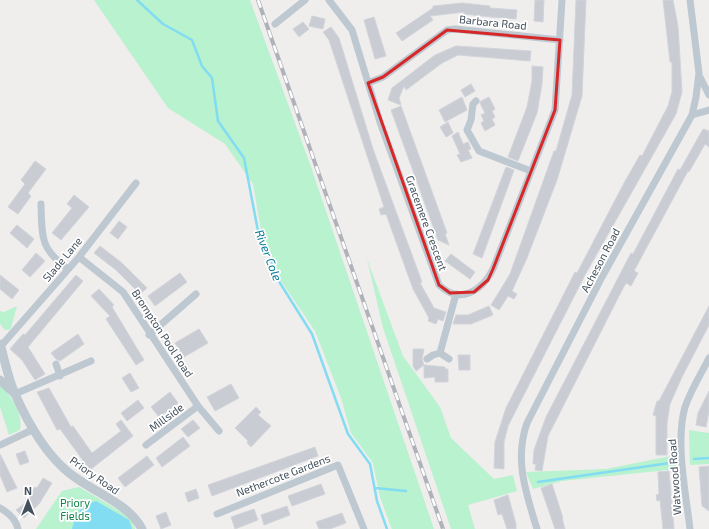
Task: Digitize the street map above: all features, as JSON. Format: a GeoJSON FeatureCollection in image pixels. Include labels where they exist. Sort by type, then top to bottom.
{"type":"FeatureCollection","features":[{"type":"Feature","properties":{"kind":"street"},"geometry":{"type":"LineString","coordinates":[[275,24],[305,0]]}},
{"type":"Feature","properties":{"kind":"street","name":"Gracemere Crescent"},"geometry":{"type":"LineString","coordinates":[[329,0],[352,30],[368,84],[433,274],[443,290],[456,294]]}},
{"type":"Feature","properties":{"kind":"street"},"geometry":{"type":"LineString","coordinates":[[440,353],[456,294],[474,292],[488,280],[555,110],[562,0]]}},
{"type":"Feature","properties":{"kind":"street","name":"Acheson Road"},"geometry":{"type":"LineString","coordinates":[[537,529],[522,480],[522,439],[527,424],[612,258],[692,115],[699,73],[690,0]]}},
{"type":"Feature","properties":{"kind":"street","name":"Barbara Road"},"geometry":{"type":"LineString","coordinates":[[368,84],[383,77],[446,30],[455,29],[560,40]]}},
{"type":"Feature","properties":{"kind":"street"},"geometry":{"type":"LineString","coordinates":[[699,73],[709,95]]}},
{"type":"Feature","properties":{"kind":"street"},"geometry":{"type":"LineString","coordinates":[[476,101],[473,104],[471,120],[467,130],[479,152],[531,171]]}},
{"type":"Feature","properties":{"kind":"street"},"geometry":{"type":"LineString","coordinates":[[692,115],[709,110]]}},
{"type":"Feature","properties":{"kind":"street","name":"Slade Lane"},"geometry":{"type":"LineString","coordinates":[[0,345],[79,257],[136,183]]}},
{"type":"Feature","properties":{"kind":"street"},"geometry":{"type":"LineString","coordinates":[[41,204],[42,237],[54,259],[68,269]]}},
{"type":"Feature","properties":{"kind":"street","name":"Brompton Pool Road"},"geometry":{"type":"LineString","coordinates":[[79,257],[123,292],[149,334],[198,406],[219,431]]}},
{"type":"Feature","properties":{"kind":"street"},"geometry":{"type":"LineString","coordinates":[[149,334],[196,294]]}},
{"type":"Feature","properties":{"kind":"street","name":"Priory Road"},"geometry":{"type":"LineString","coordinates":[[0,345],[2,358],[15,394],[34,429],[58,463],[86,486],[125,510],[135,518],[142,529]]}},
{"type":"Feature","properties":{"kind":"street"},"geometry":{"type":"LineString","coordinates":[[427,359],[440,353],[449,359]]}},
{"type":"Feature","properties":{"kind":"street","name":"Watwood Road"},"geometry":{"type":"LineString","coordinates":[[690,529],[682,460],[682,429],[688,400],[709,358]]}},
{"type":"Feature","properties":{"kind":"street"},"geometry":{"type":"LineString","coordinates":[[15,394],[60,376],[91,361]]}},
{"type":"Feature","properties":{"kind":"street"},"geometry":{"type":"LineString","coordinates":[[56,364],[60,376]]}},
{"type":"Feature","properties":{"kind":"street","name":"Priory Road"},"geometry":{"type":"LineString","coordinates":[[0,380],[15,394]]}},
{"type":"Feature","properties":{"kind":"street","name":"Millside"},"geometry":{"type":"LineString","coordinates":[[146,445],[198,406]]}},
{"type":"Feature","properties":{"kind":"street"},"geometry":{"type":"LineString","coordinates":[[0,445],[34,429]]}},
{"type":"Feature","properties":{"kind":"street","name":"Nethercote Gardens"},"geometry":{"type":"LineString","coordinates":[[217,514],[338,465],[364,529]]}},
{"type":"Feature","properties":{"kind":"street"},"geometry":{"type":"LineString","coordinates":[[0,508],[8,512],[17,523],[18,529]]}},
{"type":"Feature","properties":{"kind":"highlighted area"},"geometry":{"type":"Polygon","coordinates":[[[447,30],[560,40],[555,110],[493,269],[488,280],[474,292],[450,293],[439,285],[368,83],[383,77],[447,30]]]}},
{"type":"Feature","properties":{"kind":"green space"},"geometry":{"type":"Polygon","coordinates":[[[94,0],[250,0],[310,164],[434,529],[392,529],[380,497],[373,463],[351,433],[341,398],[315,331],[277,275],[261,230],[253,184],[225,144],[168,108],[94,0]]]}},
{"type":"Feature","properties":{"kind":"green space"},"geometry":{"type":"Polygon","coordinates":[[[367,259],[403,356],[440,407],[451,438],[494,479],[513,475],[517,491],[468,505],[475,529],[451,529],[383,328],[367,259]]]}},
{"type":"Feature","properties":{"kind":"green space"},"geometry":{"type":"Polygon","coordinates":[[[17,306],[11,328],[9,330],[5,330],[0,324],[0,311],[4,312],[17,306]]]}},
{"type":"Feature","properties":{"kind":"green space"},"geometry":{"type":"Polygon","coordinates":[[[0,384],[15,405],[20,417],[20,430],[9,435],[0,407],[0,384]]]}},
{"type":"Feature","properties":{"kind":"green space"},"geometry":{"type":"Polygon","coordinates":[[[689,430],[709,433],[709,464],[690,465],[689,430]]]}},
{"type":"Feature","properties":{"kind":"green space"},"geometry":{"type":"Polygon","coordinates":[[[676,455],[677,469],[562,481],[533,489],[526,472],[606,469],[676,455]]]}},
{"type":"Feature","properties":{"kind":"green space","name":"Priory Fields"},"geometry":{"type":"Polygon","coordinates":[[[79,487],[127,515],[132,521],[135,529],[36,529],[62,491],[79,487]]]}},
{"type":"Feature","properties":{"kind":"water"},"geometry":{"type":"Polygon","coordinates":[[[96,501],[129,520],[132,529],[72,529],[79,511],[96,501]]]}},
{"type":"Feature","properties":{"kind":"building"},"geometry":{"type":"Polygon","coordinates":[[[535,0],[544,0],[543,22],[534,21],[535,0]]]}},
{"type":"Feature","properties":{"kind":"building"},"geometry":{"type":"Polygon","coordinates":[[[576,0],[586,0],[582,96],[557,180],[527,258],[512,291],[517,294],[514,299],[508,296],[499,310],[491,305],[510,274],[554,151],[556,151],[572,95],[576,0]]]}},
{"type":"Feature","properties":{"kind":"building"},"geometry":{"type":"Polygon","coordinates":[[[663,0],[673,0],[678,26],[682,92],[676,114],[585,275],[508,426],[504,442],[504,469],[494,468],[495,442],[506,408],[575,272],[577,273],[624,183],[640,155],[642,156],[668,106],[672,92],[672,62],[670,62],[663,0]]]}},
{"type":"Feature","properties":{"kind":"building"},"geometry":{"type":"Polygon","coordinates":[[[462,3],[490,6],[490,8],[517,10],[516,19],[464,14],[464,12],[430,16],[433,20],[402,41],[396,33],[433,8],[433,6],[462,3]]]}},
{"type":"Feature","properties":{"kind":"building"},"geometry":{"type":"Polygon","coordinates":[[[312,16],[325,19],[323,29],[309,26],[312,16]]]}},
{"type":"Feature","properties":{"kind":"building"},"geometry":{"type":"Polygon","coordinates":[[[374,17],[386,56],[375,59],[364,20],[374,17]]]}},
{"type":"Feature","properties":{"kind":"building"},"geometry":{"type":"Polygon","coordinates":[[[303,22],[309,29],[299,37],[293,29],[303,22]]]}},
{"type":"Feature","properties":{"kind":"building"},"geometry":{"type":"Polygon","coordinates":[[[331,27],[339,38],[373,149],[422,282],[420,283],[434,308],[446,312],[443,321],[438,319],[436,324],[428,321],[429,318],[413,289],[386,214],[381,215],[379,209],[384,207],[329,40],[323,32],[331,27]]]}},
{"type":"Feature","properties":{"kind":"building"},"geometry":{"type":"Polygon","coordinates":[[[456,46],[531,51],[530,61],[458,55],[442,63],[406,90],[404,86],[399,98],[401,105],[388,100],[392,88],[435,55],[456,46]]]}},
{"type":"Feature","properties":{"kind":"building"},"geometry":{"type":"Polygon","coordinates":[[[532,66],[543,67],[542,84],[537,113],[518,161],[508,157],[527,107],[532,81],[532,66]]]}},
{"type":"Feature","properties":{"kind":"building"},"geometry":{"type":"Polygon","coordinates":[[[471,84],[475,91],[465,97],[461,90],[471,84]]]}},
{"type":"Feature","properties":{"kind":"building"},"geometry":{"type":"Polygon","coordinates":[[[462,97],[467,110],[445,122],[439,110],[462,97]]]}},
{"type":"Feature","properties":{"kind":"building"},"geometry":{"type":"Polygon","coordinates":[[[489,97],[495,109],[492,111],[495,117],[492,119],[495,125],[485,131],[481,123],[484,121],[481,115],[485,113],[480,103],[489,97]]]}},
{"type":"Feature","properties":{"kind":"building"},"geometry":{"type":"Polygon","coordinates":[[[401,106],[447,233],[445,234],[449,245],[438,240],[391,110],[401,106]]]}},
{"type":"Feature","properties":{"kind":"building"},"geometry":{"type":"Polygon","coordinates":[[[448,122],[453,133],[446,137],[440,127],[448,122]]]}},
{"type":"Feature","properties":{"kind":"building"},"geometry":{"type":"Polygon","coordinates":[[[703,129],[709,131],[709,147],[705,144],[689,172],[688,171],[634,271],[638,273],[631,286],[626,283],[548,436],[542,471],[535,470],[536,464],[533,464],[534,450],[546,417],[631,253],[633,254],[678,169],[680,170],[703,129]]]}},
{"type":"Feature","properties":{"kind":"building"},"geometry":{"type":"Polygon","coordinates":[[[458,132],[463,144],[468,142],[471,149],[468,150],[472,158],[461,162],[457,155],[460,154],[452,136],[458,132]]]}},
{"type":"Feature","properties":{"kind":"building"},"geometry":{"type":"Polygon","coordinates":[[[35,161],[46,169],[28,193],[31,196],[18,214],[8,207],[25,184],[21,180],[35,161]]]}},
{"type":"Feature","properties":{"kind":"building"},"geometry":{"type":"Polygon","coordinates":[[[506,167],[514,170],[482,258],[473,254],[506,167]]]}},
{"type":"Feature","properties":{"kind":"building"},"geometry":{"type":"Polygon","coordinates":[[[74,195],[89,207],[61,240],[52,233],[72,208],[67,204],[74,195]]]}},
{"type":"Feature","properties":{"kind":"building"},"geometry":{"type":"Polygon","coordinates":[[[119,221],[127,227],[118,239],[110,233],[119,221]]]}},
{"type":"Feature","properties":{"kind":"building"},"geometry":{"type":"Polygon","coordinates":[[[17,225],[34,239],[27,248],[10,233],[17,225]]]}},
{"type":"Feature","properties":{"kind":"building"},"geometry":{"type":"Polygon","coordinates":[[[100,246],[122,263],[147,288],[140,294],[116,270],[94,253],[100,246]]]}},
{"type":"Feature","properties":{"kind":"building"},"geometry":{"type":"Polygon","coordinates":[[[36,253],[45,261],[30,277],[22,270],[36,253]]]}},
{"type":"Feature","properties":{"kind":"building"},"geometry":{"type":"Polygon","coordinates":[[[451,254],[475,272],[470,279],[445,261],[451,254]]]}},
{"type":"Feature","properties":{"kind":"building"},"geometry":{"type":"Polygon","coordinates":[[[180,273],[187,282],[155,306],[148,296],[180,273]]]}},
{"type":"Feature","properties":{"kind":"building"},"geometry":{"type":"Polygon","coordinates":[[[0,275],[19,290],[12,299],[0,289],[0,275]]]}},
{"type":"Feature","properties":{"kind":"building"},"geometry":{"type":"Polygon","coordinates":[[[76,275],[83,281],[28,347],[45,374],[35,380],[22,360],[10,349],[23,334],[25,335],[76,275]]]}},
{"type":"Feature","properties":{"kind":"building"},"geometry":{"type":"Polygon","coordinates":[[[99,289],[114,305],[112,307],[144,360],[136,365],[106,319],[110,316],[91,296],[99,289]]]}},
{"type":"Feature","properties":{"kind":"building"},"geometry":{"type":"Polygon","coordinates":[[[489,306],[493,315],[471,324],[453,324],[456,315],[468,315],[489,306]]]}},
{"type":"Feature","properties":{"kind":"building"},"geometry":{"type":"Polygon","coordinates":[[[709,306],[709,325],[670,404],[667,423],[667,455],[656,455],[656,416],[653,415],[657,401],[659,401],[709,306]]]}},
{"type":"Feature","properties":{"kind":"building"},"geometry":{"type":"Polygon","coordinates":[[[199,329],[208,343],[184,357],[175,343],[199,329]]]}},
{"type":"Feature","properties":{"kind":"building"},"geometry":{"type":"Polygon","coordinates":[[[78,334],[84,344],[60,361],[56,359],[51,353],[78,334]]]}},
{"type":"Feature","properties":{"kind":"building"},"geometry":{"type":"Polygon","coordinates":[[[413,349],[424,349],[422,359],[424,365],[416,371],[413,366],[413,349]]]}},
{"type":"Feature","properties":{"kind":"building"},"geometry":{"type":"Polygon","coordinates":[[[458,355],[470,355],[470,370],[459,370],[458,355]]]}},
{"type":"Feature","properties":{"kind":"building"},"geometry":{"type":"Polygon","coordinates":[[[424,365],[445,367],[445,369],[448,369],[448,382],[435,382],[435,377],[424,378],[424,365]]]}},
{"type":"Feature","properties":{"kind":"building"},"geometry":{"type":"Polygon","coordinates":[[[130,373],[139,388],[131,392],[122,378],[130,373]]]}},
{"type":"Feature","properties":{"kind":"building"},"geometry":{"type":"Polygon","coordinates":[[[231,384],[239,398],[215,411],[207,397],[231,384]]]}},
{"type":"Feature","properties":{"kind":"building"},"geometry":{"type":"Polygon","coordinates":[[[49,388],[71,427],[73,426],[92,453],[121,431],[116,424],[121,420],[133,436],[90,470],[60,429],[57,430],[37,392],[49,388]]]}},
{"type":"Feature","properties":{"kind":"building"},"geometry":{"type":"Polygon","coordinates":[[[709,391],[709,411],[706,427],[696,425],[698,413],[709,391]]]}},
{"type":"Feature","properties":{"kind":"building"},"geometry":{"type":"Polygon","coordinates":[[[170,392],[178,403],[159,417],[151,407],[170,392]]]}},
{"type":"Feature","properties":{"kind":"building"},"geometry":{"type":"Polygon","coordinates":[[[138,400],[144,408],[127,421],[121,413],[138,400]]]}},
{"type":"Feature","properties":{"kind":"building"},"geometry":{"type":"Polygon","coordinates":[[[256,407],[261,412],[258,415],[271,426],[251,447],[247,443],[248,441],[235,428],[256,407]]]}},
{"type":"Feature","properties":{"kind":"building"},"geometry":{"type":"Polygon","coordinates":[[[193,420],[200,428],[188,437],[181,429],[193,420]]]}},
{"type":"Feature","properties":{"kind":"building"},"geometry":{"type":"Polygon","coordinates":[[[183,437],[190,446],[162,467],[156,458],[183,437]]]}},
{"type":"Feature","properties":{"kind":"building"},"geometry":{"type":"Polygon","coordinates":[[[315,447],[318,456],[212,496],[208,485],[315,447]]]}},
{"type":"Feature","properties":{"kind":"building"},"geometry":{"type":"Polygon","coordinates":[[[25,451],[29,462],[20,465],[16,454],[25,451]]]}},
{"type":"Feature","properties":{"kind":"building"},"geometry":{"type":"Polygon","coordinates":[[[0,454],[17,488],[7,492],[0,475],[0,454]]]}},
{"type":"Feature","properties":{"kind":"building"},"geometry":{"type":"Polygon","coordinates":[[[147,456],[154,465],[125,487],[118,478],[147,456]]]}},
{"type":"Feature","properties":{"kind":"building"},"geometry":{"type":"Polygon","coordinates":[[[709,466],[709,511],[702,506],[699,467],[709,466]]]}},
{"type":"Feature","properties":{"kind":"building"},"geometry":{"type":"Polygon","coordinates":[[[669,471],[674,529],[663,529],[660,500],[657,501],[656,495],[659,494],[658,472],[669,471]]]}},
{"type":"Feature","properties":{"kind":"building"},"geometry":{"type":"Polygon","coordinates":[[[43,478],[52,483],[39,504],[24,518],[16,510],[24,504],[43,478]]]}},
{"type":"Feature","properties":{"kind":"building"},"geometry":{"type":"Polygon","coordinates":[[[321,484],[325,494],[292,506],[288,496],[321,484]]]}},
{"type":"Feature","properties":{"kind":"building"},"geometry":{"type":"Polygon","coordinates":[[[552,484],[565,529],[555,529],[541,488],[552,484]]]}},
{"type":"Feature","properties":{"kind":"building"},"geometry":{"type":"Polygon","coordinates":[[[196,489],[199,498],[188,502],[185,493],[196,489]]]}},
{"type":"Feature","properties":{"kind":"building"},"geometry":{"type":"Polygon","coordinates":[[[508,495],[516,529],[507,529],[502,514],[498,515],[494,500],[508,495]]]}},
{"type":"Feature","properties":{"kind":"building"},"geometry":{"type":"Polygon","coordinates":[[[287,506],[290,515],[264,525],[261,515],[287,506]]]}},
{"type":"Feature","properties":{"kind":"building"},"geometry":{"type":"Polygon","coordinates":[[[254,509],[258,520],[235,529],[231,517],[254,509]]]}},
{"type":"Feature","properties":{"kind":"building"},"geometry":{"type":"Polygon","coordinates":[[[166,512],[171,525],[161,529],[156,516],[166,512]]]}},
{"type":"Feature","properties":{"kind":"building"},"geometry":{"type":"Polygon","coordinates":[[[342,513],[346,523],[330,529],[319,529],[316,522],[342,513]]]}},
{"type":"Feature","properties":{"kind":"waterway","name":"River Cole"},"geometry":{"type":"LineString","coordinates":[[137,0],[163,24],[192,40],[202,66],[212,78],[218,121],[244,158],[258,231],[270,255],[275,275],[312,334],[348,434],[370,464],[377,501],[387,529]]}},
{"type":"Feature","properties":{"kind":"waterway"},"geometry":{"type":"LineString","coordinates":[[694,459],[709,458]]}},
{"type":"Feature","properties":{"kind":"waterway"},"geometry":{"type":"LineString","coordinates":[[538,482],[670,463]]}},
{"type":"Feature","properties":{"kind":"waterway"},"geometry":{"type":"LineString","coordinates":[[375,488],[406,491]]}},
{"type":"Feature","properties":{"kind":"railway"},"geometry":{"type":"LineString","coordinates":[[258,0],[443,529]]}}]}
